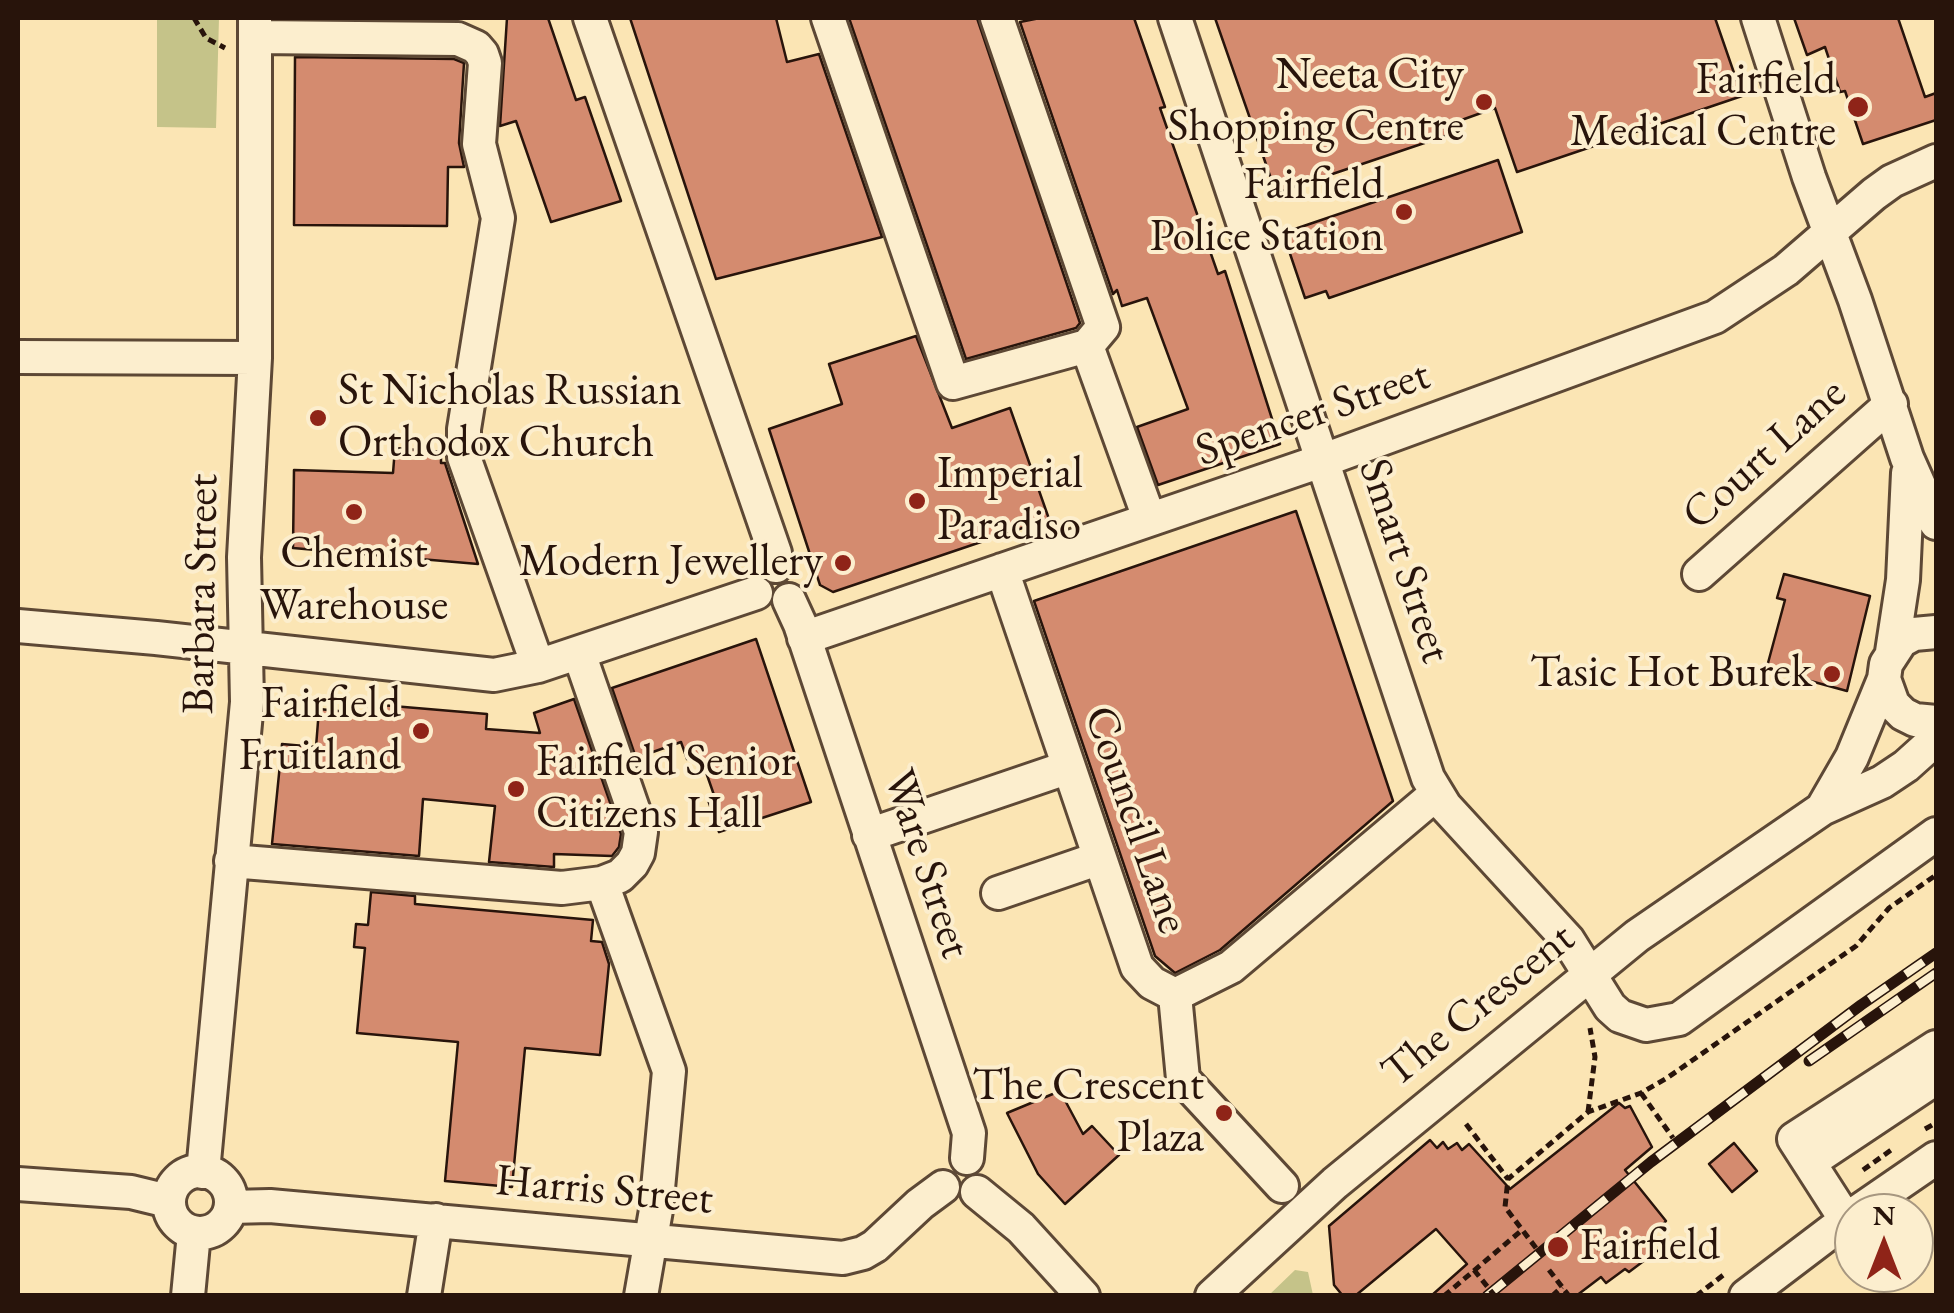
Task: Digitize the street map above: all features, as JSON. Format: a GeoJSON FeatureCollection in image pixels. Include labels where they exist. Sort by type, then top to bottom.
{"type":"FeatureCollection","features":[{"type":"Feature","properties":{"kind":"street"},"geometry":{"type":"LineString","coordinates":[[590,18],[776,566]]}},
{"type":"Feature","properties":{"kind":"street"},"geometry":{"type":"LineString","coordinates":[[828,18],[953,383],[1087,346],[1103,327],[997,18]]}},
{"type":"Feature","properties":{"kind":"street","name":"Smart Street"},"geometry":{"type":"LineString","coordinates":[[1176,18],[1414,742],[1436,794],[1568,940],[1610,1008],[1646,1026],[1679,1018],[1936,834]]}},
{"type":"Feature","properties":{"kind":"street"},"geometry":{"type":"LineString","coordinates":[[1758,18],[1908,458],[1936,523]]}},
{"type":"Feature","properties":{"kind":"street","name":"Barbara Street"},"geometry":{"type":"LineString","coordinates":[[204,1172],[247,702],[244,557],[255,358],[245,34]]}},
{"type":"Feature","properties":{"kind":"street"},"geometry":{"type":"LineString","coordinates":[[245,34],[458,39],[476,46],[482,54],[479,144],[498,218],[464,429],[464,457],[538,666]]}},
{"type":"Feature","properties":{"kind":"street","name":"Spencer Street"},"geometry":{"type":"LineString","coordinates":[[804,638],[1324,460],[1715,317],[1757,292],[1892,182],[1936,161]]}},
{"type":"Feature","properties":{"kind":"street"},"geometry":{"type":"LineString","coordinates":[[1087,346],[1149,518]]}},
{"type":"Feature","properties":{"kind":"street"},"geometry":{"type":"LineString","coordinates":[[18,357],[255,358]]}},
{"type":"Feature","properties":{"kind":"street","name":"Court Lane"},"geometry":{"type":"LineString","coordinates":[[1699,574],[1891,404]]}},
{"type":"Feature","properties":{"kind":"street"},"geometry":{"type":"LineString","coordinates":[[1908,458],[1903,580],[1887,692],[1903,714],[1915,720],[1936,722]]}},
{"type":"Feature","properties":{"kind":"street"},"geometry":{"type":"LineString","coordinates":[[776,566],[788,571],[794,581],[795,589],[782,605],[768,605],[756,593],[760,573],[776,566]]}},
{"type":"Feature","properties":{"kind":"street","name":"Council Lane"},"geometry":{"type":"LineString","coordinates":[[1002,570],[1137,967],[1152,984],[1175,995],[1231,967],[1436,794]]}},
{"type":"Feature","properties":{"kind":"street"},"geometry":{"type":"LineString","coordinates":[[18,626],[494,675],[538,666],[756,593]]}},
{"type":"Feature","properties":{"kind":"street","name":"Ware Street"},"geometry":{"type":"LineString","coordinates":[[789,600],[969,1133],[967,1158]]}},
{"type":"Feature","properties":{"kind":"street"},"geometry":{"type":"LineString","coordinates":[[1822,809],[1852,756],[1888,665],[1914,634],[1936,632]]}},
{"type":"Feature","properties":{"kind":"street"},"geometry":{"type":"LineString","coordinates":[[231,860],[562,888],[602,883],[620,876],[638,853],[641,832],[579,653]]}},
{"type":"Feature","properties":{"kind":"street","name":"The Crescent"},"geometry":{"type":"LineString","coordinates":[[1212,1296],[1335,1184],[1589,972],[1822,809],[1882,782],[1906,766],[1936,739]]}},
{"type":"Feature","properties":{"kind":"street"},"geometry":{"type":"LineString","coordinates":[[869,835],[1069,767]]}},
{"type":"Feature","properties":{"kind":"street"},"geometry":{"type":"LineString","coordinates":[[998,893],[1100,858]]}},
{"type":"Feature","properties":{"kind":"street"},"geometry":{"type":"LineString","coordinates":[[602,883],[669,1071],[656,1210],[641,1296]]}},
{"type":"Feature","properties":{"kind":"street"},"geometry":{"type":"LineString","coordinates":[[1175,995],[1184,1078],[1282,1186]]}},
{"type":"Feature","properties":{"kind":"street"},"geometry":{"type":"LineString","coordinates":[[1834,1193],[1794,1139],[1936,1047]]}},
{"type":"Feature","properties":{"kind":"street"},"geometry":{"type":"LineString","coordinates":[[1810,1162],[1936,1078]]}},
{"type":"Feature","properties":{"kind":"street"},"geometry":{"type":"LineString","coordinates":[[967,1158],[978,1166],[981,1172],[977,1192],[955,1197],[944,1187],[941,1178],[949,1162],[967,1158]]}},
{"type":"Feature","properties":{"kind":"street"},"geometry":{"type":"LineString","coordinates":[[1885,1193],[1936,1158]]}},
{"type":"Feature","properties":{"kind":"street"},"geometry":{"type":"LineString","coordinates":[[204,1172],[226,1186],[231,1206],[221,1226],[212,1232],[194,1233],[175,1222],[168,1201],[176,1181],[186,1174],[204,1172]]}},
{"type":"Feature","properties":{"kind":"street"},"geometry":{"type":"LineString","coordinates":[[18,1184],[130,1192],[168,1201]]}},
{"type":"Feature","properties":{"kind":"street","name":"Harris Street"},"geometry":{"type":"LineString","coordinates":[[231,1206],[436,1220],[832,1258],[853,1257],[875,1246],[944,1187]]}},
{"type":"Feature","properties":{"kind":"street"},"geometry":{"type":"LineString","coordinates":[[977,1192],[1021,1228],[1083,1296]]}},
{"type":"Feature","properties":{"kind":"street"},"geometry":{"type":"LineString","coordinates":[[424,1296],[436,1220]]}},
{"type":"Feature","properties":{"kind":"street"},"geometry":{"type":"LineString","coordinates":[[1746,1296],[1834,1230]]}},
{"type":"Feature","properties":{"kind":"street"},"geometry":{"type":"LineString","coordinates":[[188,1296],[194,1233]]}},
{"type":"Feature","properties":{"kind":"path"},"geometry":{"type":"LineString","coordinates":[[194,18],[206,38],[245,34]]}},
{"type":"Feature","properties":{"kind":"path"},"geometry":{"type":"LineString","coordinates":[[1508,1179],[1588,1112],[1641,1093],[1856,946],[1889,908],[1936,875]]}},
{"type":"Feature","properties":{"kind":"path"},"geometry":{"type":"LineString","coordinates":[[1588,1112],[1594,1057],[1590,1028]]}},
{"type":"Feature","properties":{"kind":"path"},"geometry":{"type":"LineString","coordinates":[[1641,1093],[1673,1138]]}},
{"type":"Feature","properties":{"kind":"path"},"geometry":{"type":"LineString","coordinates":[[1466,1124],[1508,1179],[1505,1206],[1536,1248]]}},
{"type":"Feature","properties":{"kind":"path"},"geometry":{"type":"LineString","coordinates":[[1444,1296],[1522,1230]]}},
{"type":"Feature","properties":{"kind":"path"},"geometry":{"type":"LineString","coordinates":[[1474,1270],[1495,1296]]}},
{"type":"Feature","properties":{"kind":"path"},"geometry":{"type":"LineString","coordinates":[[1549,1270],[1569,1296]]}},
{"type":"Feature","properties":{"kind":"path"},"geometry":{"type":"LineString","coordinates":[[1552,1296],[1562,1287]]}},
{"type":"Feature","properties":{"kind":"shaded area"},"geometry":{"type":"Polygon","coordinates":[[[157,18],[219,18],[216,128],[157,127],[157,18]]]}},
{"type":"Feature","properties":{"kind":"shaded area"},"geometry":{"type":"Polygon","coordinates":[[[1295,1270],[1308,1272],[1313,1295],[1269,1295],[1295,1270]]]}},
{"type":"Feature","properties":{"kind":"building"},"geometry":{"type":"Polygon","coordinates":[[[507,18],[548,18],[576,100],[585,97],[621,201],[551,222],[516,121],[500,126],[507,18]]]}},
{"type":"Feature","properties":{"kind":"building"},"geometry":{"type":"Polygon","coordinates":[[[630,18],[776,18],[787,62],[819,54],[882,237],[716,279],[630,18]]]}},
{"type":"Feature","properties":{"kind":"building"},"geometry":{"type":"Polygon","coordinates":[[[849,18],[977,18],[1080,323],[1076,328],[966,359],[849,18]]]}},
{"type":"Feature","properties":{"kind":"building"},"geometry":{"type":"Polygon","coordinates":[[[1040,18],[1134,18],[1165,107],[1160,108],[1218,274],[1225,271],[1280,444],[1158,485],[1137,427],[1188,409],[1147,298],[1122,306],[1117,290],[1113,294],[1020,22],[1040,18]]]}},
{"type":"Feature","properties":{"kind":"building","name":"Neeta City Shopping Centre"},"geometry":{"type":"Polygon","coordinates":[[[1215,18],[1715,18],[1742,96],[1517,172],[1495,108],[1456,122],[1460,131],[1276,193],[1215,18]]]}},
{"type":"Feature","properties":{"kind":"building"},"geometry":{"type":"Polygon","coordinates":[[[1794,18],[1898,18],[1925,97],[1936,93],[1936,120],[1863,144],[1825,47],[1807,55],[1794,18]]]}},
{"type":"Feature","properties":{"kind":"building"},"geometry":{"type":"Polygon","coordinates":[[[295,57],[454,59],[464,63],[459,143],[464,167],[448,167],[447,226],[294,225],[295,57]]]}},
{"type":"Feature","properties":{"kind":"building"},"geometry":{"type":"Polygon","coordinates":[[[1498,160],[1522,232],[1329,298],[1326,291],[1305,298],[1283,233],[1498,160]]]}},
{"type":"Feature","properties":{"kind":"building","name":"Imperial Paradiso"},"geometry":{"type":"Polygon","coordinates":[[[916,336],[952,428],[1010,408],[1049,519],[833,592],[820,585],[769,429],[842,404],[829,364],[916,336]]]}},
{"type":"Feature","properties":{"kind":"building"},"geometry":{"type":"Polygon","coordinates":[[[395,448],[441,452],[441,463],[445,463],[478,564],[293,548],[294,470],[393,473],[395,448]]]}},
{"type":"Feature","properties":{"kind":"building"},"geometry":{"type":"Polygon","coordinates":[[[1296,511],[1393,801],[1220,950],[1175,973],[1155,956],[1034,601],[1296,511]]]}},
{"type":"Feature","properties":{"kind":"building"},"geometry":{"type":"Polygon","coordinates":[[[1784,574],[1870,596],[1847,691],[1774,671],[1768,663],[1785,600],[1777,598],[1784,574]]]}},
{"type":"Feature","properties":{"kind":"building"},"geometry":{"type":"Polygon","coordinates":[[[756,639],[811,802],[719,832],[707,797],[714,795],[700,755],[687,759],[681,742],[636,758],[612,688],[756,639]]]}},
{"type":"Feature","properties":{"kind":"building"},"geometry":{"type":"Polygon","coordinates":[[[574,699],[621,834],[619,847],[612,856],[554,854],[554,867],[489,862],[495,806],[423,799],[419,856],[272,844],[282,744],[316,747],[319,709],[368,714],[369,704],[487,714],[486,729],[540,733],[534,713],[574,699]]]}},
{"type":"Feature","properties":{"kind":"building"},"geometry":{"type":"Polygon","coordinates":[[[371,892],[415,896],[415,904],[593,920],[591,941],[602,942],[609,964],[600,1055],[525,1048],[512,1187],[445,1181],[458,1042],[357,1033],[365,948],[354,947],[356,924],[368,925],[371,892]]]}},
{"type":"Feature","properties":{"kind":"building"},"geometry":{"type":"Polygon","coordinates":[[[1060,1091],[1083,1134],[1092,1126],[1119,1155],[1065,1204],[1038,1174],[1007,1113],[1060,1091]]]}},
{"type":"Feature","properties":{"kind":"building"},"geometry":{"type":"Polygon","coordinates":[[[1619,1103],[1625,1108],[1630,1106],[1652,1147],[1625,1170],[1666,1221],[1647,1241],[1657,1251],[1629,1272],[1625,1269],[1606,1283],[1601,1277],[1576,1296],[1431,1296],[1467,1264],[1436,1229],[1355,1296],[1343,1296],[1334,1285],[1329,1226],[1430,1140],[1437,1148],[1443,1142],[1448,1149],[1457,1143],[1462,1150],[1469,1144],[1510,1189],[1619,1103]]]}},
{"type":"Feature","properties":{"kind":"building"},"geometry":{"type":"Polygon","coordinates":[[[1734,1143],[1757,1171],[1732,1192],[1709,1164],[1734,1143]]]}},
{"type":"Feature","properties":{"kind":"railway"},"geometry":{"type":"LineString","coordinates":[[1487,1296],[1651,1162],[1936,953]]}},
{"type":"Feature","properties":{"kind":"railway"},"geometry":{"type":"LineString","coordinates":[[1809,1061],[1936,973]]}},
{"type":"Feature","properties":{"kind":"place","name":"Neeta City Shopping Centre"},"geometry":{"type":"Point","coordinates":[1484,102]}},
{"type":"Feature","properties":{"kind":"place","name":"Fairfield Medical Centre"},"geometry":{"type":"Point","coordinates":[1858,107]}},
{"type":"Feature","properties":{"kind":"place","name":"Fairfield Police Station"},"geometry":{"type":"Point","coordinates":[1404,212]}},
{"type":"Feature","properties":{"kind":"place","name":"St Nicholas Russian Orthodox Church"},"geometry":{"type":"Point","coordinates":[318,418]}},
{"type":"Feature","properties":{"kind":"place","name":"Imperial Paradiso"},"geometry":{"type":"Point","coordinates":[917,501]}},
{"type":"Feature","properties":{"kind":"place","name":"Chemist Warehouse"},"geometry":{"type":"Point","coordinates":[354,512]}},
{"type":"Feature","properties":{"kind":"place","name":"Modern Jewellery"},"geometry":{"type":"Point","coordinates":[843,563]}},
{"type":"Feature","properties":{"kind":"place","name":"Tasic Hot Burek"},"geometry":{"type":"Point","coordinates":[1832,674]}},
{"type":"Feature","properties":{"kind":"place","name":"Fairfield Fruitland"},"geometry":{"type":"Point","coordinates":[421,731]}},
{"type":"Feature","properties":{"kind":"place","name":"Fairfield Senior Citizens Hall"},"geometry":{"type":"Point","coordinates":[516,789]}},
{"type":"Feature","properties":{"kind":"place","name":"The Crescent Plaza"},"geometry":{"type":"Point","coordinates":[1224,1113]}},
{"type":"Feature","properties":{"kind":"place","name":"Fairfield"},"geometry":{"type":"Point","coordinates":[1558,1247]}}]}
